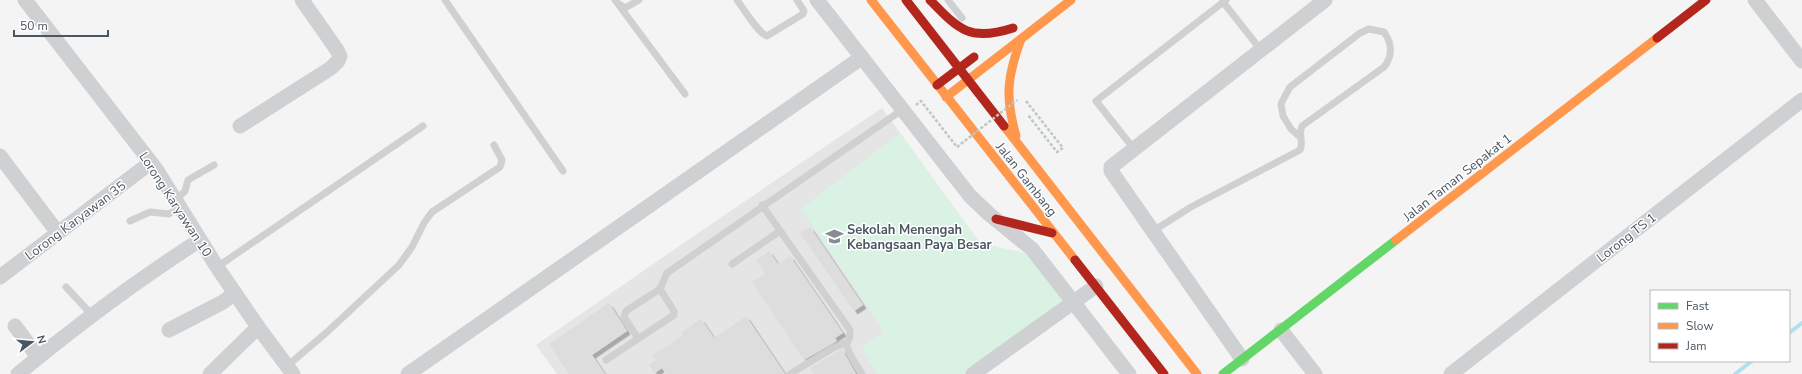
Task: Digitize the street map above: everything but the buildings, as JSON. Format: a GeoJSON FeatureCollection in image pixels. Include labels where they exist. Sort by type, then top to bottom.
{"type":"FeatureCollection","features":[{"type":"Feature","properties":{"kind":"main road","name":"Jalan Gambang"},"geometry":{"type":"LineString","coordinates":[[871,0],[1052,233],[1096,286],[1164,374]]}},
{"type":"Feature","properties":{"kind":"main road","name":"Jalan Gambang"},"geometry":{"type":"LineString","coordinates":[[906,0],[1197,374]]}},
{"type":"Feature","properties":{"kind":"main road"},"geometry":{"type":"LineString","coordinates":[[930,0],[960,28],[974,34],[993,34],[1015,26],[995,41]]}},
{"type":"Feature","properties":{"kind":"main road"},"geometry":{"type":"LineString","coordinates":[[946,97],[1070,0]]}},
{"type":"Feature","properties":{"kind":"main road","name":"Jalan Taman Sepakat 1"},"geometry":{"type":"LineString","coordinates":[[1223,374],[1706,0]]}},
{"type":"Feature","properties":{"kind":"main road"},"geometry":{"type":"LineString","coordinates":[[1019,146],[1008,107],[1007,91],[1010,70],[1021,39]]}},
{"type":"Feature","properties":{"kind":"main road"},"geometry":{"type":"LineString","coordinates":[[937,85],[983,50]]}},
{"type":"Feature","properties":{"kind":"main road"},"geometry":{"type":"LineString","coordinates":[[996,219],[1052,233]]}},
{"type":"Feature","properties":{"kind":"street","name":"Lorong Karyawan 10"},"geometry":{"type":"LineString","coordinates":[[25,0],[150,163],[217,267],[258,327],[290,370]]}},
{"type":"Feature","properties":{"kind":"street"},"geometry":{"type":"LineString","coordinates":[[240,126],[331,68],[338,61],[340,56],[337,50],[302,0]]}},
{"type":"Feature","properties":{"kind":"street"},"geometry":{"type":"LineString","coordinates":[[817,0],[970,196],[1032,248],[1129,374]]}},
{"type":"Feature","properties":{"kind":"street"},"geometry":{"type":"LineString","coordinates":[[1242,359],[1111,171],[1111,167],[1326,0]]}},
{"type":"Feature","properties":{"kind":"street"},"geometry":{"type":"LineString","coordinates":[[1754,0],[1802,61]]}},
{"type":"Feature","properties":{"kind":"street"},"geometry":{"type":"LineString","coordinates":[[408,374],[861,58]]}},
{"type":"Feature","properties":{"kind":"street","name":"Lorong TS 1"},"geometry":{"type":"LineString","coordinates":[[1451,374],[1802,100]]}},
{"type":"Feature","properties":{"kind":"street"},"geometry":{"type":"LineString","coordinates":[[0,156],[58,233]]}},
{"type":"Feature","properties":{"kind":"street","name":"Lorong Karyawan 35"},"geometry":{"type":"LineString","coordinates":[[0,277],[150,163]]}},
{"type":"Feature","properties":{"kind":"street"},"geometry":{"type":"LineString","coordinates":[[18,374],[92,315],[151,271],[200,240]]}},
{"type":"Feature","properties":{"kind":"street"},"geometry":{"type":"LineString","coordinates":[[973,374],[1096,286]]}},
{"type":"Feature","properties":{"kind":"street"},"geometry":{"type":"LineString","coordinates":[[169,330],[219,304],[235,293]]}},
{"type":"Feature","properties":{"kind":"street"},"geometry":{"type":"LineString","coordinates":[[15,326],[38,357]]}},
{"type":"Feature","properties":{"kind":"street"},"geometry":{"type":"LineString","coordinates":[[210,374],[258,327]]}},
{"type":"Feature","properties":{"kind":"street"},"geometry":{"type":"LineString","coordinates":[[1281,330],[1315,374]]}},
{"type":"Feature","properties":{"kind":"lane"},"geometry":{"type":"LineString","coordinates":[[445,0],[563,171]]}},
{"type":"Feature","properties":{"kind":"lane"},"geometry":{"type":"LineString","coordinates":[[618,2],[625,8],[639,0]]}},
{"type":"Feature","properties":{"kind":"lane"},"geometry":{"type":"LineString","coordinates":[[737,0],[763,34],[767,36],[804,14],[804,11],[797,0]]}},
{"type":"Feature","properties":{"kind":"lane"},"geometry":{"type":"LineString","coordinates":[[948,0],[974,34]]}},
{"type":"Feature","properties":{"kind":"lane"},"geometry":{"type":"LineString","coordinates":[[1134,149],[1096,101],[1224,1],[1261,50]]}},
{"type":"Feature","properties":{"kind":"lane"},"geometry":{"type":"LineString","coordinates":[[618,2],[684,94]]}},
{"type":"Feature","properties":{"kind":"lane"},"geometry":{"type":"LineString","coordinates":[[1153,231],[1191,207],[1300,150],[1302,146],[1301,138],[1300,130],[1302,126],[1384,67],[1389,60],[1391,50],[1389,39],[1384,32],[1369,29],[1360,33],[1290,87],[1281,104],[1283,116],[1291,129],[1301,138]]}},
{"type":"Feature","properties":{"kind":"lane"},"geometry":{"type":"LineString","coordinates":[[638,338],[624,317],[624,314],[626,311],[660,289],[667,273],[762,205],[902,110]]}},
{"type":"Feature","properties":{"kind":"lane"},"geometry":{"type":"LineString","coordinates":[[217,267],[423,126]]}},
{"type":"Feature","properties":{"kind":"lane"},"geometry":{"type":"LineString","coordinates":[[290,370],[326,332],[399,265],[412,247],[424,223],[432,212],[500,167],[502,160],[494,145]]}},
{"type":"Feature","properties":{"kind":"lane"},"geometry":{"type":"LineString","coordinates":[[130,221],[150,212],[169,214],[185,191],[188,180],[214,165]]}},
{"type":"Feature","properties":{"kind":"lane"},"geometry":{"type":"LineString","coordinates":[[762,205],[850,330],[850,336],[846,345],[847,349],[862,374]]}},
{"type":"Feature","properties":{"kind":"lane"},"geometry":{"type":"LineString","coordinates":[[732,264],[780,231]]}},
{"type":"Feature","properties":{"kind":"lane"},"geometry":{"type":"LineString","coordinates":[[66,287],[92,315]]}},
{"type":"Feature","properties":{"kind":"lane"},"geometry":{"type":"LineString","coordinates":[[606,360],[674,315],[674,311],[660,289]]}},
{"type":"Feature","properties":{"kind":"lane"},"geometry":{"type":"LineString","coordinates":[[790,374],[832,348],[847,342]]}},
{"type":"Feature","properties":{"kind":"path"},"geometry":{"type":"LineString","coordinates":[[921,111],[916,105],[921,101],[958,147],[1017,100],[1022,106]]}},
{"type":"Feature","properties":{"kind":"path"},"geometry":{"type":"LineString","coordinates":[[1026,101],[1063,148],[1057,152],[1026,112]]}},
{"type":"Feature","properties":{"kind":"shaded area","name":"Sekolah Menengah Kebangsaan Paya Besar"},"geometry":{"type":"Polygon","coordinates":[[[882,108],[980,243],[1032,255],[967,374],[557,374],[536,345],[882,108]]]}},
{"type":"Feature","properties":{"kind":"green space"},"geometry":{"type":"Polygon","coordinates":[[[900,133],[980,243],[1032,255],[1064,303],[967,374],[877,374],[862,348],[884,332],[801,209],[900,133]]]}},
{"type":"Feature","properties":{"kind":"waterway"},"geometry":{"type":"LineString","coordinates":[[1790,332],[1802,323]]}},
{"type":"Feature","properties":{"kind":"waterway"},"geometry":{"type":"LineString","coordinates":[[1735,374],[1751,362]]}},
{"type":"Feature","properties":{"kind":"traffic: fast"},"geometry":{"type":"LineString","coordinates":[[1223,374],[1396,240]]}},
{"type":"Feature","properties":{"kind":"traffic: slow"},"geometry":{"type":"LineString","coordinates":[[871,0],[1075,260]]}},
{"type":"Feature","properties":{"kind":"traffic: slow"},"geometry":{"type":"LineString","coordinates":[[946,97],[1071,0]]}},
{"type":"Feature","properties":{"kind":"traffic: slow"},"geometry":{"type":"LineString","coordinates":[[1396,240],[1657,38]]}},
{"type":"Feature","properties":{"kind":"traffic: slow"},"geometry":{"type":"LineString","coordinates":[[1016,136],[1010,110],[1009,87],[1010,76],[1021,39]]}},
{"type":"Feature","properties":{"kind":"traffic: slow"},"geometry":{"type":"LineString","coordinates":[[1004,126],[1197,374]]}},
{"type":"Feature","properties":{"kind":"traffic: jam"},"geometry":{"type":"LineString","coordinates":[[906,0],[1004,126]]}},
{"type":"Feature","properties":{"kind":"traffic: jam"},"geometry":{"type":"LineString","coordinates":[[930,0],[949,19],[966,30],[986,34],[1013,28]]}},
{"type":"Feature","properties":{"kind":"traffic: jam"},"geometry":{"type":"LineString","coordinates":[[1657,38],[1706,0]]}},
{"type":"Feature","properties":{"kind":"traffic: jam"},"geometry":{"type":"LineString","coordinates":[[937,85],[974,57]]}},
{"type":"Feature","properties":{"kind":"traffic: jam"},"geometry":{"type":"LineString","coordinates":[[996,219],[1052,233]]}},
{"type":"Feature","properties":{"kind":"traffic: jam"},"geometry":{"type":"LineString","coordinates":[[1075,260],[1164,374]]}},
{"type":"Feature","properties":{"kind":"place","name":"Sekolah Menengah Kebangsaan Paya Besar"},"geometry":{"type":"Point","coordinates":[834,236]}}]}
